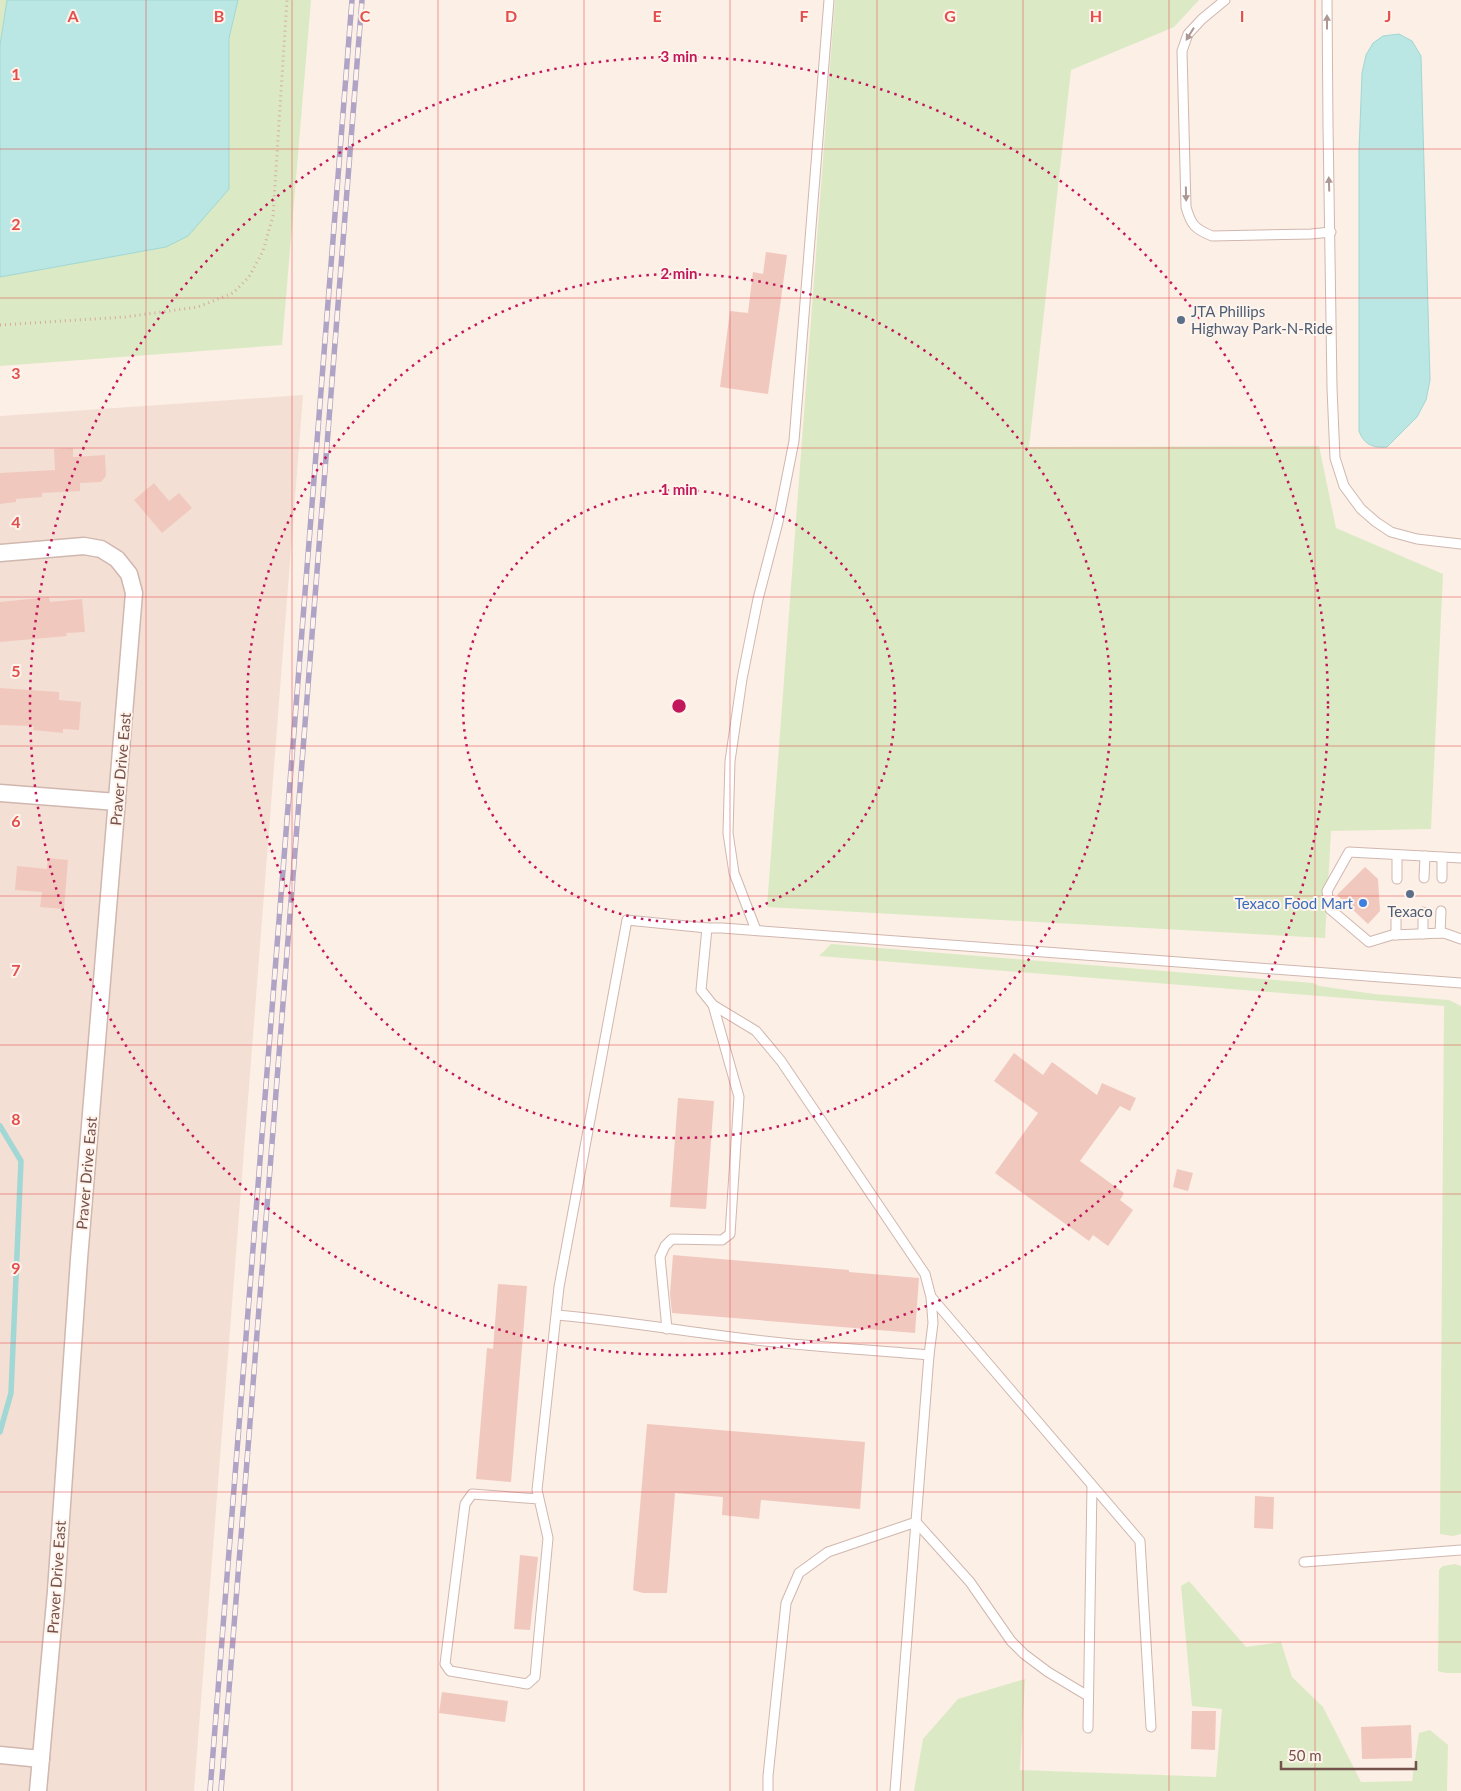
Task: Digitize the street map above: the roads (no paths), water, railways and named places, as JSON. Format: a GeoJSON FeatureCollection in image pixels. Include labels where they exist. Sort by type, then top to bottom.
{"type":"FeatureCollection","features":[{"type":"Feature","properties":{"kind":"street","name":"Praver Drive East"},"geometry":{"type":"LineString","coordinates":[[0,553],[84,546],[101,549],[118,560],[129,574],[134,593],[80,1249],[57,1582],[38,1791]]}},
{"type":"Feature","properties":{"kind":"street"},"geometry":{"type":"LineString","coordinates":[[0,793],[117,802]]}},
{"type":"Feature","properties":{"kind":"street"},"geometry":{"type":"LineString","coordinates":[[0,1755],[41,1759]]}},
{"type":"Feature","properties":{"kind":"lane"},"geometry":{"type":"LineString","coordinates":[[756,930],[734,873],[731,857],[728,833],[730,761],[742,679],[758,599],[778,522],[794,441],[829,0]]}},
{"type":"Feature","properties":{"kind":"lane"},"geometry":{"type":"LineString","coordinates":[[1225,0],[1202,19],[1188,34],[1182,51],[1186,207],[1189,219],[1197,230],[1212,236],[1330,232]]}},
{"type":"Feature","properties":{"kind":"lane"},"geometry":{"type":"LineString","coordinates":[[1327,0],[1332,388],[1335,458],[1344,486],[1361,509],[1376,522],[1391,532],[1417,539],[1461,544]]}},
{"type":"Feature","properties":{"kind":"lane"},"geometry":{"type":"LineString","coordinates":[[1461,858],[1349,852],[1327,891],[1330,909],[1369,942],[1396,935],[1423,934],[1440,934],[1461,939]]}},
{"type":"Feature","properties":{"kind":"lane"},"geometry":{"type":"LineString","coordinates":[[1397,854],[1397,879]]}},
{"type":"Feature","properties":{"kind":"lane"},"geometry":{"type":"LineString","coordinates":[[1424,878],[1425,856]]}},
{"type":"Feature","properties":{"kind":"lane"},"geometry":{"type":"LineString","coordinates":[[1442,857],[1442,878]]}},
{"type":"Feature","properties":{"kind":"lane"},"geometry":{"type":"LineString","coordinates":[[1440,934],[1441,911]]}},
{"type":"Feature","properties":{"kind":"lane"},"geometry":{"type":"LineString","coordinates":[[1396,912],[1396,935]]}},
{"type":"Feature","properties":{"kind":"lane"},"geometry":{"type":"LineString","coordinates":[[1423,912],[1423,934]]}},
{"type":"Feature","properties":{"kind":"lane"},"geometry":{"type":"LineString","coordinates":[[539,1499],[472,1494],[465,1504],[444,1664],[450,1672],[527,1684],[535,1677],[548,1538],[537,1490],[556,1315],[627,920],[708,928],[756,930],[1461,983]]}},
{"type":"Feature","properties":{"kind":"lane"},"geometry":{"type":"LineString","coordinates":[[708,928],[701,990],[713,1005],[756,1031],[781,1061],[925,1274],[931,1297],[933,1323],[895,1791]]}},
{"type":"Feature","properties":{"kind":"lane"},"geometry":{"type":"LineString","coordinates":[[667,1329],[660,1257],[665,1246],[672,1239],[722,1240],[730,1234],[739,1097],[713,1005]]}},
{"type":"Feature","properties":{"kind":"lane"},"geometry":{"type":"LineString","coordinates":[[931,1297],[1140,1541],[1151,1727]]}},
{"type":"Feature","properties":{"kind":"lane"},"geometry":{"type":"LineString","coordinates":[[556,1315],[613,1320],[667,1329],[758,1340],[930,1355]]}},
{"type":"Feature","properties":{"kind":"lane"},"geometry":{"type":"LineString","coordinates":[[1088,1728],[1092,1486]]}},
{"type":"Feature","properties":{"kind":"lane"},"geometry":{"type":"LineString","coordinates":[[916,1522],[970,1582],[1010,1641],[1048,1672],[1088,1696]]}},
{"type":"Feature","properties":{"kind":"lane"},"geometry":{"type":"LineString","coordinates":[[768,1791],[786,1603],[799,1573],[828,1552],[916,1522]]}},
{"type":"Feature","properties":{"kind":"lane"},"geometry":{"type":"LineString","coordinates":[[1304,1562],[1461,1550]]}},
{"type":"Feature","properties":{"kind":"water"},"geometry":{"type":"Polygon","coordinates":[[[7,0],[238,0],[229,38],[229,189],[188,236],[166,247],[0,277],[0,45],[7,0]]]}},
{"type":"Feature","properties":{"kind":"water"},"geometry":{"type":"Polygon","coordinates":[[[1399,34],[1412,41],[1421,56],[1430,380],[1426,400],[1417,417],[1387,447],[1382,447],[1370,445],[1364,440],[1359,431],[1359,151],[1362,73],[1366,55],[1373,43],[1383,36],[1399,34]]]}},
{"type":"Feature","properties":{"kind":"waterway"},"geometry":{"type":"LineString","coordinates":[[0,1126],[21,1161],[11,1393],[0,1432]]}},
{"type":"Feature","properties":{"kind":"railway"},"geometry":{"type":"LineString","coordinates":[[210,1791],[352,0]]}},
{"type":"Feature","properties":{"kind":"railway"},"geometry":{"type":"LineString","coordinates":[[221,1791],[362,0]]}},
{"type":"Feature","properties":{"kind":"place","name":"JTA Phillips Highway Park-N-Ride"},"geometry":{"type":"Point","coordinates":[1181,320]}},
{"type":"Feature","properties":{"kind":"place","name":"Texaco"},"geometry":{"type":"Point","coordinates":[1410,894]}},
{"type":"Feature","properties":{"kind":"place","name":"Texaco Food Mart"},"geometry":{"type":"Point","coordinates":[1363,903]}}]}
